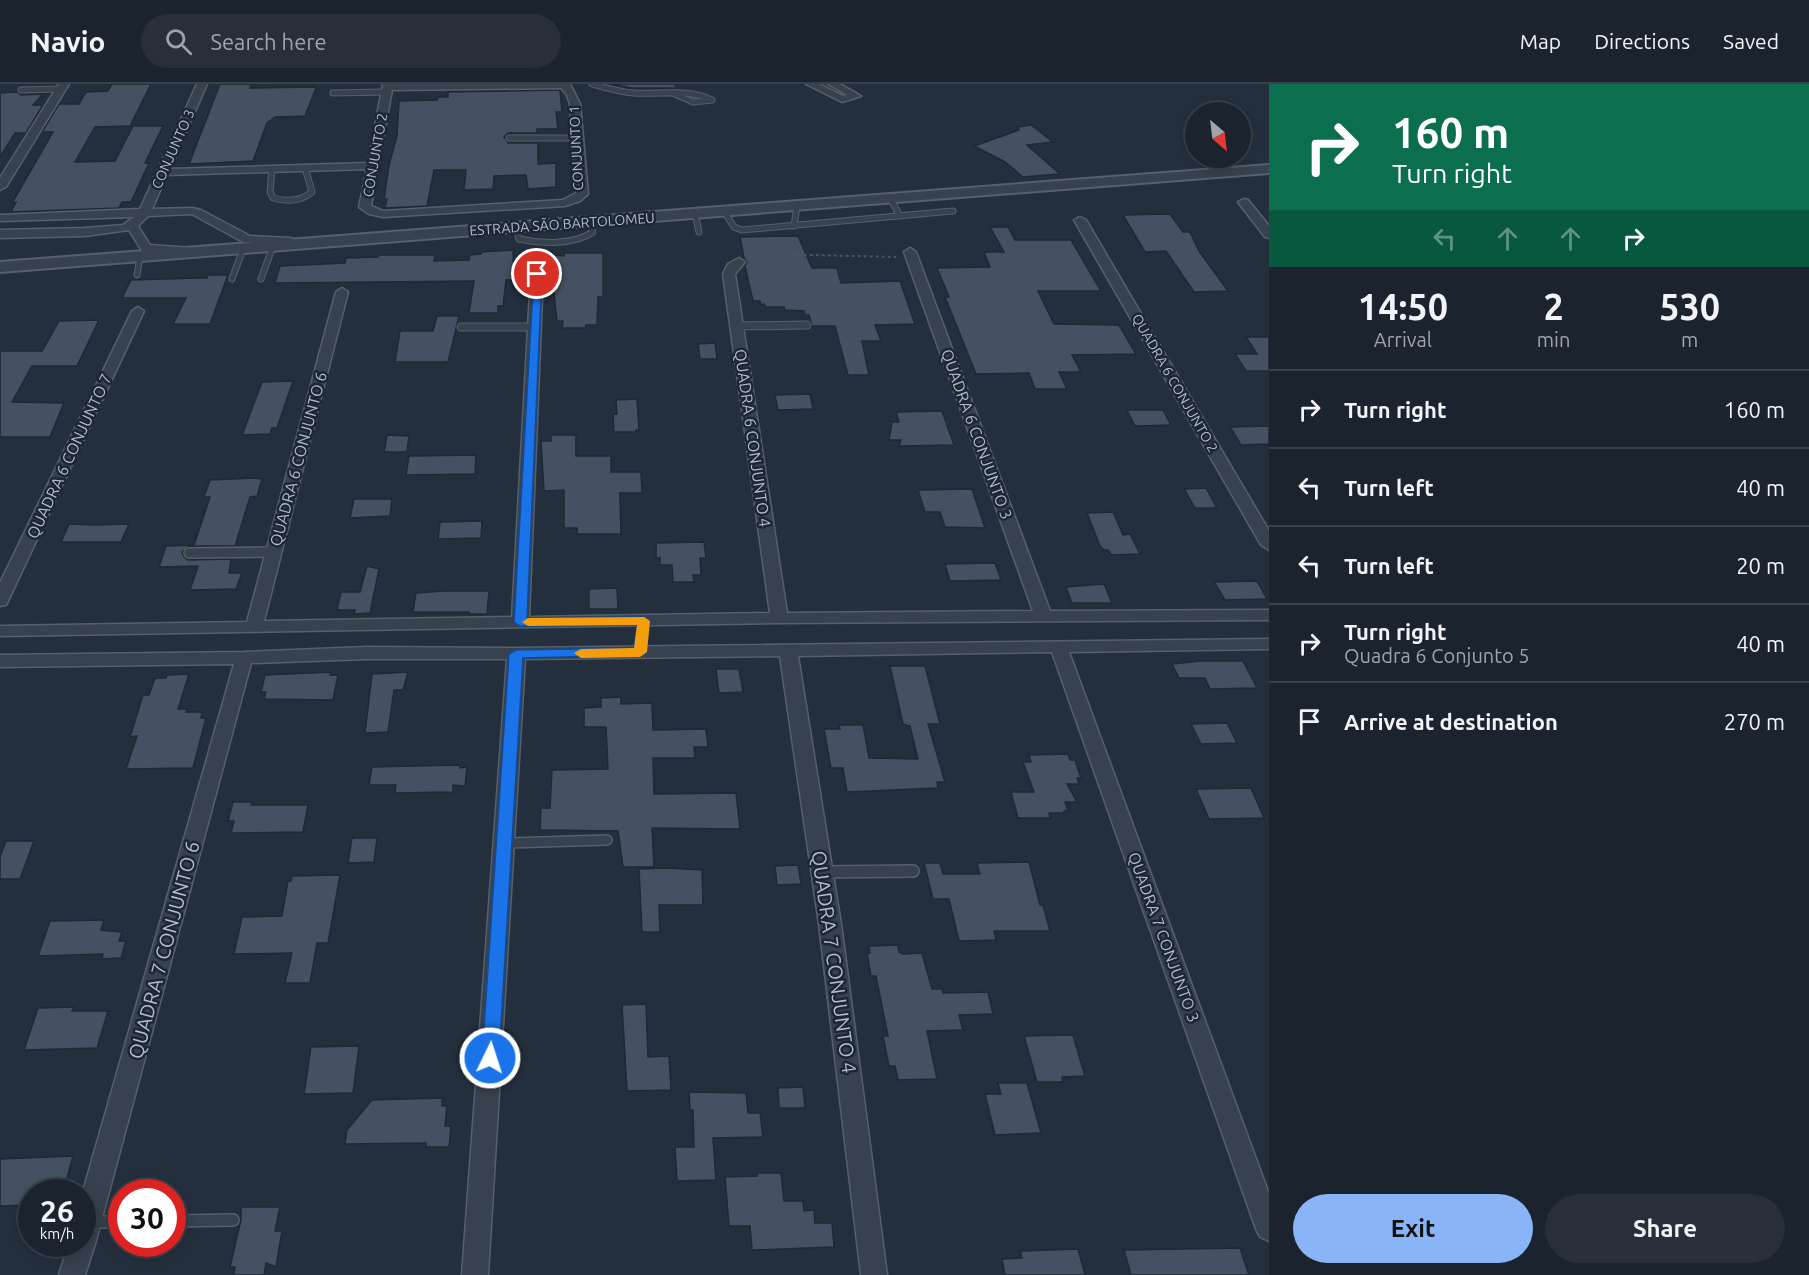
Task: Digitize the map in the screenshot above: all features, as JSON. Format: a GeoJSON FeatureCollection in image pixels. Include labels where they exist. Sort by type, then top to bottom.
{"type":"FeatureCollection","features":[{"type":"Feature","properties":{"kind":"street","name":"CONJUNTO 3"},"geometry":{"type":"LineString","coordinates":[[144,214],[202,84]]}},
{"type":"Feature","properties":{"kind":"street"},"geometry":{"type":"LineString","coordinates":[[812,84],[842,99],[856,96],[833,84]]}},
{"type":"Feature","properties":{"kind":"street"},"geometry":{"type":"LineString","coordinates":[[388,88],[565,85]]}},
{"type":"Feature","properties":{"kind":"street","name":"CONJUNTO 1"},"geometry":{"type":"LineString","coordinates":[[383,214],[565,203],[576,200],[582,194],[577,138],[572,94],[565,85]]}},
{"type":"Feature","properties":{"kind":"street"},"geometry":{"type":"LineString","coordinates":[[0,187],[63,86]]}},
{"type":"Feature","properties":{"kind":"street","name":"CONJUNTO 2"},"geometry":{"type":"LineString","coordinates":[[383,214],[373,213],[366,207],[388,88]]}},
{"type":"Feature","properties":{"kind":"street"},"geometry":{"type":"LineString","coordinates":[[164,172],[372,166]]}},
{"type":"Feature","properties":{"kind":"street","name":"ESTRADA SÃO BARTOLOMEU"},"geometry":{"type":"LineString","coordinates":[[0,267],[1269,169]]}},
{"type":"Feature","properties":{"kind":"street","name":"ESTRADA SÃO BARTOLOMEU"},"geometry":{"type":"LineString","coordinates":[[1124,180],[1269,183]]}},
{"type":"Feature","properties":{"kind":"street"},"geometry":{"type":"LineString","coordinates":[[1244,202],[1269,234]]}},
{"type":"Feature","properties":{"kind":"street"},"geometry":{"type":"LineString","coordinates":[[0,218],[192,211],[201,213],[247,238],[263,241],[324,243]]}},
{"type":"Feature","properties":{"kind":"street"},"geometry":{"type":"LineString","coordinates":[[0,234],[85,232],[128,226],[144,214],[190,218],[235,241],[243,249]]}},
{"type":"Feature","properties":{"kind":"street","name":"QUADRA 6 CONJUNTO 2"},"geometry":{"type":"LineString","coordinates":[[1080,220],[1269,545]]}},
{"type":"Feature","properties":{"kind":"street"},"geometry":{"type":"LineString","coordinates":[[128,226],[146,248],[204,252]]}},
{"type":"Feature","properties":{"kind":"street"},"geometry":{"type":"LineString","coordinates":[[128,226],[140,256]]}},
{"type":"Feature","properties":{"kind":"street","name":"QUADRA 6 CONJUNTO 3"},"geometry":{"type":"LineString","coordinates":[[912,255],[1044,617]]}},
{"type":"Feature","properties":{"kind":"street","name":"QUADRA 6 CONJUNTO 4"},"geometry":{"type":"LineString","coordinates":[[738,262],[729,274],[779,618]]}},
{"type":"Feature","properties":{"kind":"street"},"geometry":{"type":"LineString","coordinates":[[520,622],[537,274]]}},
{"type":"Feature","properties":{"kind":"street","name":"QUADRA 6 CONJUNTO 6"},"geometry":{"type":"LineString","coordinates":[[254,627],[342,292]]}},
{"type":"Feature","properties":{"kind":"street","name":"QUADRA 6 CONJUNTO 7"},"geometry":{"type":"LineString","coordinates":[[0,601],[138,311]]}},
{"type":"Feature","properties":{"kind":"street"},"geometry":{"type":"LineString","coordinates":[[0,630],[779,618],[1269,615]]}},
{"type":"Feature","properties":{"kind":"street"},"geometry":{"type":"LineString","coordinates":[[1175,616],[1191,645]]}},
{"type":"Feature","properties":{"kind":"street"},"geometry":{"type":"LineString","coordinates":[[911,618],[918,647]]}},
{"type":"Feature","properties":{"kind":"street"},"geometry":{"type":"LineString","coordinates":[[640,652],[644,621]]}},
{"type":"Feature","properties":{"kind":"street"},"geometry":{"type":"LineString","coordinates":[[367,654],[374,625]]}},
{"type":"Feature","properties":{"kind":"street"},"geometry":{"type":"LineString","coordinates":[[107,660],[121,629]]}},
{"type":"Feature","properties":{"kind":"street"},"geometry":{"type":"LineString","coordinates":[[0,661],[367,654],[1269,644]]}},
{"type":"Feature","properties":{"kind":"street","name":"QUADRA 7 CONJUNTO 3"},"geometry":{"type":"LineString","coordinates":[[1059,645],[1269,1229]]}},
{"type":"Feature","properties":{"kind":"street","name":"QUADRA 7 CONJUNTO 4"},"geometry":{"type":"LineString","coordinates":[[788,650],[822,872],[874,1275]]}},
{"type":"Feature","properties":{"kind":"street"},"geometry":{"type":"LineString","coordinates":[[475,1275],[516,654]]}},
{"type":"Feature","properties":{"kind":"street","name":"QUADRA 7 CONJUNTO 6"},"geometry":{"type":"LineString","coordinates":[[96,1193],[244,658]]}},
{"type":"Feature","properties":{"kind":"street","name":"QUADRA 7 CONJUNTO 6"},"geometry":{"type":"LineString","coordinates":[[72,1275],[78,1257]]}},
{"type":"Feature","properties":{"kind":"lane"},"geometry":{"type":"LineString","coordinates":[[592,84],[614,91],[700,94],[712,100],[693,102],[675,94]]}},
{"type":"Feature","properties":{"kind":"lane"},"geometry":{"type":"LineString","coordinates":[[21,90],[63,86]]}},
{"type":"Feature","properties":{"kind":"lane"},"geometry":{"type":"LineString","coordinates":[[333,93],[388,88]]}},
{"type":"Feature","properties":{"kind":"lane"},"geometry":{"type":"LineString","coordinates":[[509,138],[577,138]]}},
{"type":"Feature","properties":{"kind":"lane"},"geometry":{"type":"LineString","coordinates":[[273,169],[270,192],[273,198],[292,201],[307,198],[312,192],[305,168]]}},
{"type":"Feature","properties":{"kind":"lane"},"geometry":{"type":"LineString","coordinates":[[890,198],[900,216]]}},
{"type":"Feature","properties":{"kind":"lane"},"geometry":{"type":"LineString","coordinates":[[794,226],[797,206]]}},
{"type":"Feature","properties":{"kind":"lane"},"geometry":{"type":"LineString","coordinates":[[724,211],[737,229],[953,211]]}},
{"type":"Feature","properties":{"kind":"lane"},"geometry":{"type":"LineString","coordinates":[[694,214],[699,232]]}},
{"type":"Feature","properties":{"kind":"lane"},"geometry":{"type":"LineString","coordinates":[[261,279],[273,246]]}},
{"type":"Feature","properties":{"kind":"lane"},"geometry":{"type":"LineString","coordinates":[[232,279],[243,249]]}},
{"type":"Feature","properties":{"kind":"lane"},"geometry":{"type":"LineString","coordinates":[[137,275],[140,256]]}},
{"type":"Feature","properties":{"kind":"lane"},"geometry":{"type":"LineString","coordinates":[[736,326],[807,325]]}},
{"type":"Feature","properties":{"kind":"lane"},"geometry":{"type":"LineString","coordinates":[[460,327],[534,327]]}},
{"type":"Feature","properties":{"kind":"lane"},"geometry":{"type":"LineString","coordinates":[[189,553],[274,552]]}},
{"type":"Feature","properties":{"kind":"lane"},"geometry":{"type":"LineString","coordinates":[[504,843],[607,840]]}},
{"type":"Feature","properties":{"kind":"lane"},"geometry":{"type":"LineString","coordinates":[[822,872],[913,871]]}},
{"type":"Feature","properties":{"kind":"lane"},"geometry":{"type":"LineString","coordinates":[[186,1221],[232,1220]]}},
{"type":"Feature","properties":{"kind":"path"},"geometry":{"type":"LineString","coordinates":[[738,262],[768,254],[912,255]]}},
{"type":"Feature","properties":{"kind":"building"},"geometry":{"type":"Polygon","coordinates":[[[112,84],[151,84],[130,126],[95,127],[75,162],[115,161],[133,126],[163,126],[145,163],[149,163],[131,202],[122,202],[119,208],[11,212],[16,202],[12,203],[53,132],[42,132],[59,104],[79,104],[86,92],[108,91],[112,84]]]}},
{"type":"Feature","properties":{"kind":"building"},"geometry":{"type":"Polygon","coordinates":[[[220,84],[251,84],[250,88],[316,88],[305,116],[275,117],[267,123],[253,161],[189,164],[220,84]]]}},
{"type":"Feature","properties":{"kind":"building"},"geometry":{"type":"Polygon","coordinates":[[[610,84],[675,84],[676,88],[633,88],[610,84]]]}},
{"type":"Feature","properties":{"kind":"building"},"geometry":{"type":"Polygon","coordinates":[[[560,90],[562,112],[556,112],[558,129],[537,129],[537,133],[508,133],[504,137],[508,143],[538,143],[538,164],[556,163],[556,187],[528,189],[526,175],[494,176],[493,189],[464,190],[466,170],[434,170],[427,206],[385,208],[387,199],[384,199],[389,165],[397,136],[399,101],[437,100],[438,97],[448,97],[448,92],[560,90]]]}},
{"type":"Feature","properties":{"kind":"building"},"geometry":{"type":"Polygon","coordinates":[[[17,92],[21,95],[43,94],[33,105],[43,105],[26,133],[15,133],[0,157],[0,93],[17,92]]]}},
{"type":"Feature","properties":{"kind":"building"},"geometry":{"type":"Polygon","coordinates":[[[1031,125],[1053,142],[1027,145],[1060,174],[1023,177],[1005,162],[974,146],[1019,130],[1018,127],[1031,125]]]}},
{"type":"Feature","properties":{"kind":"building"},"geometry":{"type":"Polygon","coordinates":[[[1170,214],[1183,232],[1190,232],[1199,251],[1228,291],[1194,292],[1166,251],[1145,252],[1123,215],[1170,214]]]}},
{"type":"Feature","properties":{"kind":"building"},"geometry":{"type":"Polygon","coordinates":[[[990,227],[1008,227],[1015,240],[1071,240],[1101,291],[1038,291],[1054,324],[1119,325],[1136,354],[1072,355],[1081,372],[1059,372],[1067,389],[1035,389],[1029,373],[976,374],[945,297],[949,297],[937,268],[990,267],[984,252],[1004,252],[990,227]]]}},
{"type":"Feature","properties":{"kind":"building"},"geometry":{"type":"Polygon","coordinates":[[[798,236],[812,268],[837,268],[841,283],[900,281],[915,324],[875,325],[881,341],[862,341],[869,375],[848,375],[835,326],[812,326],[809,315],[805,315],[804,311],[785,310],[784,307],[766,307],[764,304],[761,305],[760,301],[753,301],[745,266],[747,262],[744,258],[740,237],[798,236]]]}},
{"type":"Feature","properties":{"kind":"building"},"geometry":{"type":"Polygon","coordinates":[[[513,250],[514,280],[506,280],[503,306],[498,306],[498,313],[469,313],[474,281],[275,283],[280,266],[345,263],[346,258],[378,257],[379,255],[435,255],[434,261],[469,260],[470,255],[481,254],[481,252],[513,250]]]}},
{"type":"Feature","properties":{"kind":"building"},"geometry":{"type":"Polygon","coordinates":[[[564,253],[603,253],[603,297],[598,297],[597,325],[586,325],[586,328],[562,328],[563,321],[557,321],[554,255],[564,256],[564,253]]]}},
{"type":"Feature","properties":{"kind":"building"},"geometry":{"type":"Polygon","coordinates":[[[208,275],[228,275],[210,324],[173,324],[186,298],[122,298],[131,280],[207,278],[208,275]]]}},
{"type":"Feature","properties":{"kind":"building"},"geometry":{"type":"Polygon","coordinates":[[[437,316],[459,316],[448,362],[395,362],[400,331],[433,331],[437,316]]]}},
{"type":"Feature","properties":{"kind":"building"},"geometry":{"type":"Polygon","coordinates":[[[99,320],[77,366],[32,366],[12,402],[64,403],[50,437],[0,437],[0,351],[42,351],[59,321],[99,320]]]}},
{"type":"Feature","properties":{"kind":"building"},"geometry":{"type":"Polygon","coordinates":[[[1246,337],[1269,337],[1269,371],[1246,371],[1235,354],[1257,354],[1246,337]]]}},
{"type":"Feature","properties":{"kind":"building"},"geometry":{"type":"Polygon","coordinates":[[[715,343],[717,359],[700,359],[698,344],[715,343]]]}},
{"type":"Feature","properties":{"kind":"building"},"geometry":{"type":"Polygon","coordinates":[[[293,381],[277,428],[272,428],[270,434],[242,435],[262,382],[293,381]]]}},
{"type":"Feature","properties":{"kind":"building"},"geometry":{"type":"Polygon","coordinates":[[[810,394],[813,409],[778,410],[775,395],[810,394]]]}},
{"type":"Feature","properties":{"kind":"building"},"geometry":{"type":"Polygon","coordinates":[[[637,399],[639,430],[614,432],[613,414],[617,414],[616,400],[637,399]]]}},
{"type":"Feature","properties":{"kind":"building"},"geometry":{"type":"Polygon","coordinates":[[[1127,410],[1163,410],[1171,425],[1135,426],[1127,410]]]}},
{"type":"Feature","properties":{"kind":"building"},"geometry":{"type":"Polygon","coordinates":[[[942,411],[954,445],[899,446],[901,440],[889,440],[892,422],[899,422],[896,412],[942,411]]]}},
{"type":"Feature","properties":{"kind":"building"},"geometry":{"type":"Polygon","coordinates":[[[1269,426],[1269,444],[1241,445],[1230,427],[1269,426]]]}},
{"type":"Feature","properties":{"kind":"building"},"geometry":{"type":"Polygon","coordinates":[[[387,435],[409,436],[407,452],[384,452],[387,435]]]}},
{"type":"Feature","properties":{"kind":"building"},"geometry":{"type":"Polygon","coordinates":[[[551,435],[576,435],[576,456],[611,456],[611,472],[641,472],[642,493],[620,493],[621,534],[577,534],[577,528],[564,528],[564,490],[544,491],[541,441],[551,441],[551,435]]]}},
{"type":"Feature","properties":{"kind":"building"},"geometry":{"type":"Polygon","coordinates":[[[476,455],[475,474],[406,475],[409,456],[476,455]]]}},
{"type":"Feature","properties":{"kind":"building"},"geometry":{"type":"Polygon","coordinates":[[[262,479],[257,496],[250,497],[235,546],[189,546],[182,552],[188,560],[231,559],[229,573],[242,573],[236,589],[190,590],[198,566],[159,567],[166,546],[194,545],[210,497],[204,497],[210,480],[262,479]]]}},
{"type":"Feature","properties":{"kind":"building"},"geometry":{"type":"Polygon","coordinates":[[[1206,488],[1217,508],[1195,508],[1184,489],[1206,488]]]}},
{"type":"Feature","properties":{"kind":"building"},"geometry":{"type":"Polygon","coordinates":[[[972,489],[985,528],[945,527],[940,512],[925,512],[918,490],[972,489]]]}},
{"type":"Feature","properties":{"kind":"building"},"geometry":{"type":"Polygon","coordinates":[[[354,499],[392,499],[390,516],[350,518],[354,499]]]}},
{"type":"Feature","properties":{"kind":"building"},"geometry":{"type":"Polygon","coordinates":[[[1113,512],[1123,535],[1130,534],[1140,554],[1111,555],[1108,550],[1100,546],[1087,513],[1113,512]]]}},
{"type":"Feature","properties":{"kind":"building"},"geometry":{"type":"Polygon","coordinates":[[[482,521],[481,538],[438,539],[440,522],[482,521]]]}},
{"type":"Feature","properties":{"kind":"building"},"geometry":{"type":"Polygon","coordinates":[[[69,524],[129,524],[121,542],[61,542],[69,524]]]}},
{"type":"Feature","properties":{"kind":"building"},"geometry":{"type":"Polygon","coordinates":[[[704,542],[706,558],[700,558],[701,575],[693,575],[694,582],[673,582],[672,565],[660,565],[660,558],[656,558],[656,543],[704,542]]]}},
{"type":"Feature","properties":{"kind":"building"},"geometry":{"type":"Polygon","coordinates":[[[995,563],[1001,580],[950,581],[945,564],[995,563]]]}},
{"type":"Feature","properties":{"kind":"building"},"geometry":{"type":"Polygon","coordinates":[[[367,566],[379,569],[370,613],[354,614],[355,610],[337,610],[341,592],[360,592],[367,566]]]}},
{"type":"Feature","properties":{"kind":"building"},"geometry":{"type":"Polygon","coordinates":[[[1257,581],[1267,599],[1225,600],[1214,582],[1257,581]]]}},
{"type":"Feature","properties":{"kind":"building"},"geometry":{"type":"Polygon","coordinates":[[[1104,584],[1112,603],[1072,603],[1066,587],[1104,584]]]}},
{"type":"Feature","properties":{"kind":"building"},"geometry":{"type":"Polygon","coordinates":[[[617,588],[618,609],[589,609],[589,589],[617,588]]]}},
{"type":"Feature","properties":{"kind":"building"},"geometry":{"type":"Polygon","coordinates":[[[489,591],[487,614],[413,612],[416,593],[489,591]]]}},
{"type":"Feature","properties":{"kind":"building"},"geometry":{"type":"Polygon","coordinates":[[[1243,661],[1257,688],[1210,689],[1205,678],[1179,678],[1172,664],[1243,661]]]}},
{"type":"Feature","properties":{"kind":"building"},"geometry":{"type":"Polygon","coordinates":[[[890,666],[925,666],[940,724],[928,724],[945,782],[937,782],[938,788],[847,792],[843,768],[831,768],[824,729],[840,729],[839,725],[863,725],[869,758],[918,759],[910,726],[903,724],[890,666]]]}},
{"type":"Feature","properties":{"kind":"building"},"geometry":{"type":"Polygon","coordinates":[[[716,669],[739,669],[743,692],[719,693],[716,669]]]}},
{"type":"Feature","properties":{"kind":"building"},"geometry":{"type":"Polygon","coordinates":[[[331,672],[330,675],[338,675],[333,700],[264,699],[266,692],[261,692],[265,675],[331,672]]]}},
{"type":"Feature","properties":{"kind":"building"},"geometry":{"type":"Polygon","coordinates":[[[408,672],[403,690],[394,690],[388,732],[365,733],[372,674],[408,672]]]}},
{"type":"Feature","properties":{"kind":"building"},"geometry":{"type":"Polygon","coordinates":[[[189,674],[178,709],[187,709],[186,712],[202,712],[201,718],[206,718],[193,768],[126,769],[137,736],[130,737],[143,695],[149,695],[155,678],[189,674]]]}},
{"type":"Feature","properties":{"kind":"building"},"geometry":{"type":"Polygon","coordinates":[[[621,697],[621,704],[652,703],[653,730],[706,729],[708,747],[694,747],[695,758],[653,758],[654,794],[736,793],[740,829],[652,828],[654,867],[623,867],[618,831],[540,830],[541,808],[550,808],[552,770],[608,769],[606,727],[584,727],[584,708],[601,707],[601,698],[621,697]]]}},
{"type":"Feature","properties":{"kind":"building"},"geometry":{"type":"Polygon","coordinates":[[[1227,723],[1237,743],[1201,744],[1191,724],[1227,723]]]}},
{"type":"Feature","properties":{"kind":"building"},"geometry":{"type":"Polygon","coordinates":[[[1068,754],[1070,760],[1075,760],[1081,778],[1077,778],[1079,784],[1067,784],[1077,802],[1065,802],[1068,810],[1064,813],[1049,813],[1050,818],[1018,818],[1011,792],[1034,792],[1023,762],[1031,762],[1029,755],[1068,754]]]}},
{"type":"Feature","properties":{"kind":"building"},"geometry":{"type":"Polygon","coordinates":[[[460,765],[460,768],[467,767],[465,786],[453,785],[453,792],[395,793],[396,785],[369,785],[372,767],[460,765]]]}},
{"type":"Feature","properties":{"kind":"building"},"geometry":{"type":"Polygon","coordinates":[[[1251,788],[1264,818],[1209,819],[1196,789],[1251,788]]]}},
{"type":"Feature","properties":{"kind":"building"},"geometry":{"type":"Polygon","coordinates":[[[233,802],[252,802],[251,805],[308,805],[303,832],[231,833],[234,821],[228,821],[233,802]]]}},
{"type":"Feature","properties":{"kind":"building"},"geometry":{"type":"Polygon","coordinates":[[[352,838],[377,838],[374,862],[348,863],[352,838]]]}},
{"type":"Feature","properties":{"kind":"building"},"geometry":{"type":"Polygon","coordinates":[[[6,841],[34,841],[20,879],[0,879],[0,857],[6,841]]]}},
{"type":"Feature","properties":{"kind":"building"},"geometry":{"type":"Polygon","coordinates":[[[1029,862],[1040,905],[1043,905],[1050,931],[994,931],[996,940],[959,941],[949,899],[933,899],[924,863],[940,863],[943,874],[980,874],[977,863],[1029,862]]]}},
{"type":"Feature","properties":{"kind":"building"},"geometry":{"type":"Polygon","coordinates":[[[798,865],[801,884],[777,885],[775,866],[798,865]]]}},
{"type":"Feature","properties":{"kind":"building"},"geometry":{"type":"Polygon","coordinates":[[[639,869],[702,870],[703,905],[659,905],[660,932],[642,932],[639,869]]]}},
{"type":"Feature","properties":{"kind":"building"},"geometry":{"type":"Polygon","coordinates":[[[340,875],[328,943],[317,943],[310,983],[285,983],[292,953],[234,954],[242,917],[282,916],[288,881],[291,881],[292,876],[340,875]]]}},
{"type":"Feature","properties":{"kind":"building"},"geometry":{"type":"Polygon","coordinates":[[[104,920],[101,930],[122,932],[119,941],[126,941],[121,958],[102,959],[103,954],[38,956],[50,921],[104,920]]]}},
{"type":"Feature","properties":{"kind":"building"},"geometry":{"type":"Polygon","coordinates":[[[898,945],[899,952],[903,954],[922,953],[932,989],[942,989],[943,993],[988,992],[993,1014],[959,1015],[963,1030],[927,1031],[937,1079],[898,1080],[895,1066],[889,1066],[883,1036],[888,1036],[876,976],[871,976],[867,953],[870,953],[869,946],[898,945]]]}},
{"type":"Feature","properties":{"kind":"building"},"geometry":{"type":"Polygon","coordinates":[[[646,1004],[648,1057],[669,1056],[671,1090],[627,1091],[622,1005],[646,1004]]]}},
{"type":"Feature","properties":{"kind":"building"},"geometry":{"type":"Polygon","coordinates":[[[74,1007],[72,1011],[108,1011],[97,1048],[24,1050],[38,1008],[74,1007]]]}},
{"type":"Feature","properties":{"kind":"building"},"geometry":{"type":"Polygon","coordinates":[[[1073,1035],[1085,1076],[1062,1077],[1063,1082],[1037,1082],[1024,1036],[1073,1035]]]}},
{"type":"Feature","properties":{"kind":"building"},"geometry":{"type":"Polygon","coordinates":[[[359,1046],[353,1093],[304,1094],[311,1047],[359,1046]]]}},
{"type":"Feature","properties":{"kind":"building"},"geometry":{"type":"Polygon","coordinates":[[[998,1083],[1027,1083],[1041,1133],[995,1135],[985,1094],[1001,1094],[998,1083]]]}},
{"type":"Feature","properties":{"kind":"building"},"geometry":{"type":"Polygon","coordinates":[[[803,1087],[805,1108],[779,1108],[778,1088],[803,1087]]]}},
{"type":"Feature","properties":{"kind":"building"},"geometry":{"type":"Polygon","coordinates":[[[689,1092],[746,1093],[748,1113],[760,1113],[763,1137],[713,1138],[716,1180],[677,1181],[675,1147],[694,1147],[693,1110],[690,1110],[689,1092]]]}},
{"type":"Feature","properties":{"kind":"building"},"geometry":{"type":"Polygon","coordinates":[[[442,1098],[442,1106],[447,1106],[445,1126],[451,1126],[449,1147],[426,1147],[426,1143],[345,1144],[347,1130],[372,1100],[442,1098]]]}},
{"type":"Feature","properties":{"kind":"building"},"geometry":{"type":"Polygon","coordinates":[[[73,1156],[67,1179],[18,1179],[18,1205],[0,1206],[0,1159],[73,1156]]]}},
{"type":"Feature","properties":{"kind":"building"},"geometry":{"type":"Polygon","coordinates":[[[757,1173],[781,1173],[784,1201],[803,1201],[804,1211],[814,1210],[815,1223],[832,1223],[834,1247],[752,1250],[750,1226],[729,1226],[725,1177],[757,1176],[757,1173]]]}},
{"type":"Feature","properties":{"kind":"building"},"geometry":{"type":"Polygon","coordinates":[[[241,1207],[280,1207],[275,1231],[282,1231],[276,1267],[266,1263],[264,1275],[234,1275],[235,1267],[230,1267],[241,1220],[241,1207]]]}},
{"type":"Feature","properties":{"kind":"building"},"geometry":{"type":"Polygon","coordinates":[[[1240,1248],[1249,1275],[1131,1275],[1124,1250],[1240,1248]]]}},
{"type":"Feature","properties":{"kind":"building"},"geometry":{"type":"Polygon","coordinates":[[[1078,1249],[1085,1275],[1005,1275],[1002,1259],[1022,1258],[1020,1251],[1078,1249]]]}},
{"type":"Feature","properties":{"kind":"slow traffic"},"geometry":{"type":"LineString","coordinates":[[528,622],[644,621],[640,652],[581,653]]}},
{"type":"Feature","properties":{"kind":"route"},"geometry":{"type":"LineString","coordinates":[[490,1058],[516,654],[640,652],[644,621],[520,622],[537,274]]}}]}
